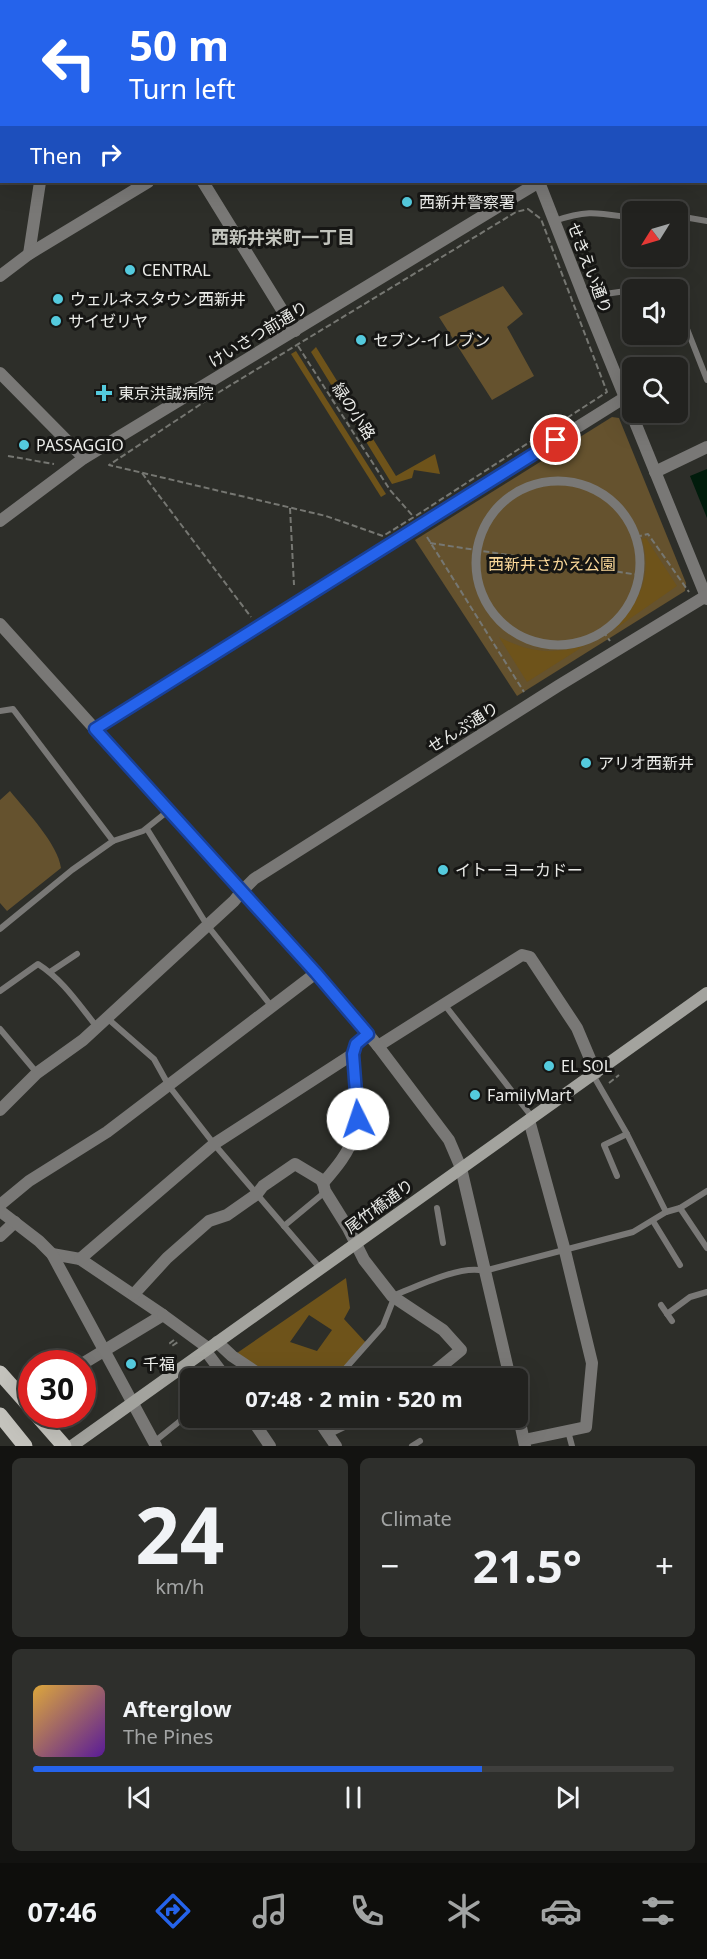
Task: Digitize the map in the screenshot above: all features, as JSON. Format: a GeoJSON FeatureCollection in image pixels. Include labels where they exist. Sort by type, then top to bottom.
{"type":"FeatureCollection","features":[{"type":"Feature","properties":{"kind":"main road","name":"尾竹橋通り"},"geometry":{"type":"LineString","coordinates":[[72,1446],[707,993]]}},
{"type":"Feature","properties":{"kind":"main road"},"geometry":{"type":"LineString","coordinates":[[0,1373],[18,1390]]}},
{"type":"Feature","properties":{"kind":"main road"},"geometry":{"type":"LineString","coordinates":[[0,1415],[25,1446]]}},
{"type":"Feature","properties":{"kind":"main road"},"geometry":{"type":"LineString","coordinates":[[48,1428],[64,1446]]}},
{"type":"Feature","properties":{"kind":"street"},"geometry":{"type":"LineString","coordinates":[[29,254],[40,183]]}},
{"type":"Feature","properties":{"kind":"street"},"geometry":{"type":"LineString","coordinates":[[0,276],[29,254],[146,183]]}},
{"type":"Feature","properties":{"kind":"street"},"geometry":{"type":"LineString","coordinates":[[204,183],[295,331]]}},
{"type":"Feature","properties":{"kind":"street","name":"けいさつ前通り"},"geometry":{"type":"LineString","coordinates":[[0,521],[84,458],[537,183]]}},
{"type":"Feature","properties":{"kind":"street","name":"せきえい通り"},"geometry":{"type":"LineString","coordinates":[[539,183],[622,393]]}},
{"type":"Feature","properties":{"kind":"street"},"geometry":{"type":"LineString","coordinates":[[0,373],[84,458]]}},
{"type":"Feature","properties":{"kind":"street"},"geometry":{"type":"LineString","coordinates":[[95,729],[622,399]]}},
{"type":"Feature","properties":{"kind":"street","name":"せきえい通り"},"geometry":{"type":"LineString","coordinates":[[635,423],[706,597]]}},
{"type":"Feature","properties":{"kind":"street"},"geometry":{"type":"LineString","coordinates":[[655,471],[707,447]]}},
{"type":"Feature","properties":{"kind":"street"},"geometry":{"type":"LineString","coordinates":[[557,480],[573,482],[589,486],[603,494],[616,504],[628,520],[636,537],[640,556],[639,575],[634,594],[625,611],[612,625],[578,643],[559,645],[539,643],[521,636],[505,625],[492,611],[478,581],[477,549],[489,519],[505,500],[525,487],[541,482],[557,480]]}},
{"type":"Feature","properties":{"kind":"street","name":"せんぷ通り"},"geometry":{"type":"LineString","coordinates":[[0,1110],[37,1073],[97,1028],[234,902],[254,879],[558,686],[706,597]]}},
{"type":"Feature","properties":{"kind":"street"},"geometry":{"type":"LineString","coordinates":[[0,624],[316,973],[378,1046],[449,1140],[461,1168],[508,1368]]}},
{"type":"Feature","properties":{"kind":"street"},"geometry":{"type":"LineString","coordinates":[[378,1046],[522,955],[530,957],[577,1028],[595,1074]]}},
{"type":"Feature","properties":{"kind":"street"},"geometry":{"type":"LineString","coordinates":[[0,1205],[29,1181],[107,1132],[316,973]]}},
{"type":"Feature","properties":{"kind":"street"},"geometry":{"type":"LineString","coordinates":[[324,1187],[354,1137],[358,1119],[353,1054],[356,1044],[368,1034]]}},
{"type":"Feature","properties":{"kind":"street"},"geometry":{"type":"LineString","coordinates":[[80,1259],[214,1144],[353,1054]]}},
{"type":"Feature","properties":{"kind":"street"},"geometry":{"type":"LineString","coordinates":[[521,1428],[524,1443],[586,1427],[592,1363],[566,1251],[530,1119]]}},
{"type":"Feature","properties":{"kind":"street"},"geometry":{"type":"LineString","coordinates":[[134,1294],[167,1258],[209,1221],[227,1215],[295,1164],[320,1179],[364,1260],[393,1297],[443,1330],[460,1350],[439,1368]]}},
{"type":"Feature","properties":{"kind":"street"},"geometry":{"type":"LineString","coordinates":[[0,1211],[52,1254],[155,1444]]}},
{"type":"Feature","properties":{"kind":"street"},"geometry":{"type":"LineString","coordinates":[[0,1236],[15,1222]]}},
{"type":"Feature","properties":{"kind":"street"},"geometry":{"type":"LineString","coordinates":[[52,1254],[80,1259],[210,1347],[232,1356],[250,1368]]}},
{"type":"Feature","properties":{"kind":"street"},"geometry":{"type":"LineString","coordinates":[[96,1356],[163,1315]]}},
{"type":"Feature","properties":{"kind":"street"},"geometry":{"type":"LineString","coordinates":[[210,1347],[221,1368]]}},
{"type":"Feature","properties":{"kind":"street"},"geometry":{"type":"LineString","coordinates":[[258,1428],[270,1446]]}},
{"type":"Feature","properties":{"kind":"street"},"geometry":{"type":"LineString","coordinates":[[324,1428],[336,1446]]}},
{"type":"Feature","properties":{"kind":"street"},"geometry":{"type":"LineString","coordinates":[[327,1432],[335,1428]]}},
{"type":"Feature","properties":{"kind":"lane"},"geometry":{"type":"LineString","coordinates":[[554,221],[576,213],[598,212],[622,216]]}},
{"type":"Feature","properties":{"kind":"lane"},"geometry":{"type":"LineString","coordinates":[[688,218],[707,221]]}},
{"type":"Feature","properties":{"kind":"lane"},"geometry":{"type":"LineString","coordinates":[[584,297],[622,292]]}},
{"type":"Feature","properties":{"kind":"lane"},"geometry":{"type":"LineString","coordinates":[[688,332],[707,380]]}},
{"type":"Feature","properties":{"kind":"lane"},"geometry":{"type":"LineString","coordinates":[[0,711],[13,709],[113,841]]}},
{"type":"Feature","properties":{"kind":"lane"},"geometry":{"type":"LineString","coordinates":[[0,929],[72,870],[113,841],[147,829],[169,811]]}},
{"type":"Feature","properties":{"kind":"lane"},"geometry":{"type":"LineString","coordinates":[[147,829],[207,925],[272,1007]]}},
{"type":"Feature","properties":{"kind":"lane"},"geometry":{"type":"LineString","coordinates":[[50,972],[77,954]]}},
{"type":"Feature","properties":{"kind":"lane"},"geometry":{"type":"LineString","coordinates":[[0,991],[38,964],[50,972],[97,1028]]}},
{"type":"Feature","properties":{"kind":"lane"},"geometry":{"type":"LineString","coordinates":[[443,1004],[530,1119]]}},
{"type":"Feature","properties":{"kind":"lane"},"geometry":{"type":"LineString","coordinates":[[107,1018],[154,1059],[169,1086],[214,1144],[320,1268]]}},
{"type":"Feature","properties":{"kind":"lane"},"geometry":{"type":"LineString","coordinates":[[0,1029],[37,1073]]}},
{"type":"Feature","properties":{"kind":"lane"},"geometry":{"type":"LineString","coordinates":[[595,1074],[666,1212]]}},
{"type":"Feature","properties":{"kind":"lane"},"geometry":{"type":"LineString","coordinates":[[617,1176],[604,1146],[627,1134]]}},
{"type":"Feature","properties":{"kind":"lane"},"geometry":{"type":"LineString","coordinates":[[284,1226],[324,1187]]}},
{"type":"Feature","properties":{"kind":"lane"},"geometry":{"type":"LineString","coordinates":[[346,1368],[383,1326],[393,1297],[439,1277],[477,1269],[484,1271],[566,1251],[572,1246],[633,1232],[707,1191]]}},
{"type":"Feature","properties":{"kind":"lane"},"geometry":{"type":"LineString","coordinates":[[437,1208],[443,1243]]}},
{"type":"Feature","properties":{"kind":"lane"},"geometry":{"type":"LineString","coordinates":[[680,1208],[707,1248]]}},
{"type":"Feature","properties":{"kind":"lane"},"geometry":{"type":"LineString","coordinates":[[653,1221],[680,1265]]}},
{"type":"Feature","properties":{"kind":"lane"},"geometry":{"type":"LineString","coordinates":[[667,1314],[690,1297],[707,1292]]}},
{"type":"Feature","properties":{"kind":"lane"},"geometry":{"type":"LineString","coordinates":[[662,1305],[672,1321]]}},
{"type":"Feature","properties":{"kind":"lane"},"geometry":{"type":"LineString","coordinates":[[155,1444],[180,1422]]}},
{"type":"Feature","properties":{"kind":"lane"},"geometry":{"type":"LineString","coordinates":[[568,1431],[572,1446]]}},
{"type":"Feature","properties":{"kind":"lane"},"geometry":{"type":"LineString","coordinates":[[412,1446],[420,1441]]}},
{"type":"Feature","properties":{"kind":"path"},"geometry":{"type":"LineString","coordinates":[[528,209],[541,219],[607,392],[414,517],[383,536],[326,516],[142,473],[109,465],[216,394],[516,212],[528,209]]}},
{"type":"Feature","properties":{"kind":"path","name":"緑の小路"},"geometry":{"type":"LineString","coordinates":[[297,346],[390,490],[414,517]]}},
{"type":"Feature","properties":{"kind":"path"},"geometry":{"type":"LineString","coordinates":[[8,456],[53,463],[56,467]]}},
{"type":"Feature","properties":{"kind":"path"},"geometry":{"type":"LineString","coordinates":[[142,473],[253,619]]}},
{"type":"Feature","properties":{"kind":"path"},"geometry":{"type":"LineString","coordinates":[[290,508],[294,585]]}},
{"type":"Feature","properties":{"kind":"path"},"geometry":{"type":"LineString","coordinates":[[424,533],[526,694]]}},
{"type":"Feature","properties":{"kind":"path"},"geometry":{"type":"LineString","coordinates":[[636,537],[648,534],[689,592]]}},
{"type":"Feature","properties":{"kind":"path"},"geometry":{"type":"LineString","coordinates":[[430,543],[639,575]]}},
{"type":"Feature","properties":{"kind":"path"},"geometry":{"type":"LineString","coordinates":[[603,631],[610,641]]}},
{"type":"Feature","properties":{"kind":"green space"},"geometry":{"type":"Polygon","coordinates":[[[503,286],[523,314],[507,327],[534,376],[492,400],[439,317],[503,286]]]}},
{"type":"Feature","properties":{"kind":"green space","name":"西新井さかえ公園"},"geometry":{"type":"Polygon","coordinates":[[[612,417],[619,418],[686,583],[685,591],[517,696],[415,540],[612,417]]]}},
{"type":"Feature","properties":{"kind":"green space"},"geometry":{"type":"Polygon","coordinates":[[[10,791],[48,838],[61,868],[7,911],[0,903],[0,800],[10,791]]]}},
{"type":"Feature","properties":{"kind":"shaded area"},"geometry":{"type":"Polygon","coordinates":[[[316,347],[396,476],[435,454],[440,474],[414,470],[412,478],[392,484],[311,352],[316,347]]]}},
{"type":"Feature","properties":{"kind":"shaded area"},"geometry":{"type":"Polygon","coordinates":[[[296,351],[386,494],[381,497],[291,354],[296,351]]]}},
{"type":"Feature","properties":{"kind":"shaded area"},"geometry":{"type":"Polygon","coordinates":[[[707,469],[707,518],[690,476],[707,469]]]}},
{"type":"Feature","properties":{"kind":"shaded area"},"geometry":{"type":"Polygon","coordinates":[[[646,538],[677,586],[615,629],[631,608],[642,588],[646,565],[642,539],[646,538]]]}},
{"type":"Feature","properties":{"kind":"shaded area"},"geometry":{"type":"Polygon","coordinates":[[[499,637],[521,646],[540,650],[561,650],[584,646],[527,682],[499,637]]]}},
{"type":"Feature","properties":{"kind":"shaded area"},"geometry":{"type":"Polygon","coordinates":[[[346,1278],[350,1308],[344,1319],[368,1345],[346,1368],[259,1368],[237,1353],[346,1278]],[[309,1315],[290,1342],[317,1351],[332,1330],[309,1315]]]}},
{"type":"Feature","properties":{"kind":"place","name":"西新井警察署"},"geometry":{"type":"Point","coordinates":[407,202]}},
{"type":"Feature","properties":{"kind":"place","name":"CENTRAL"},"geometry":{"type":"Point","coordinates":[130,270]}},
{"type":"Feature","properties":{"kind":"place","name":"ウェルネスタウン西新井"},"geometry":{"type":"Point","coordinates":[58,299]}},
{"type":"Feature","properties":{"kind":"place","name":"サイゼリヤ"},"geometry":{"type":"Point","coordinates":[56,321]}},
{"type":"Feature","properties":{"kind":"place","name":"セブン-イレブン"},"geometry":{"type":"Point","coordinates":[361,340]}},
{"type":"Feature","properties":{"kind":"place","name":"東京洪誠病院"},"geometry":{"type":"Point","coordinates":[104,393]}},
{"type":"Feature","properties":{"kind":"place","name":"PASSAGGIO"},"geometry":{"type":"Point","coordinates":[24,445]}},
{"type":"Feature","properties":{"kind":"place","name":"アリオ西新井"},"geometry":{"type":"Point","coordinates":[586,763]}},
{"type":"Feature","properties":{"kind":"place","name":"イトーヨーカドー"},"geometry":{"type":"Point","coordinates":[443,870]}},
{"type":"Feature","properties":{"kind":"place","name":"EL SOL"},"geometry":{"type":"Point","coordinates":[549,1066]}},
{"type":"Feature","properties":{"kind":"place","name":"FamilyMart"},"geometry":{"type":"Point","coordinates":[475,1095]}},
{"type":"Feature","properties":{"kind":"place","name":"千福"},"geometry":{"type":"Point","coordinates":[131,1364]}},
{"type":"Feature","properties":{"kind":"district","name":"西新井栄町一丁目"},"geometry":{"type":"Point","coordinates":[283,237]}},
{"type":"Feature","properties":{"kind":"route"},"geometry":{"type":"LineString","coordinates":[[358,1119],[353,1054],[356,1044],[368,1034],[316,973],[95,729],[556,440]]}}]}
